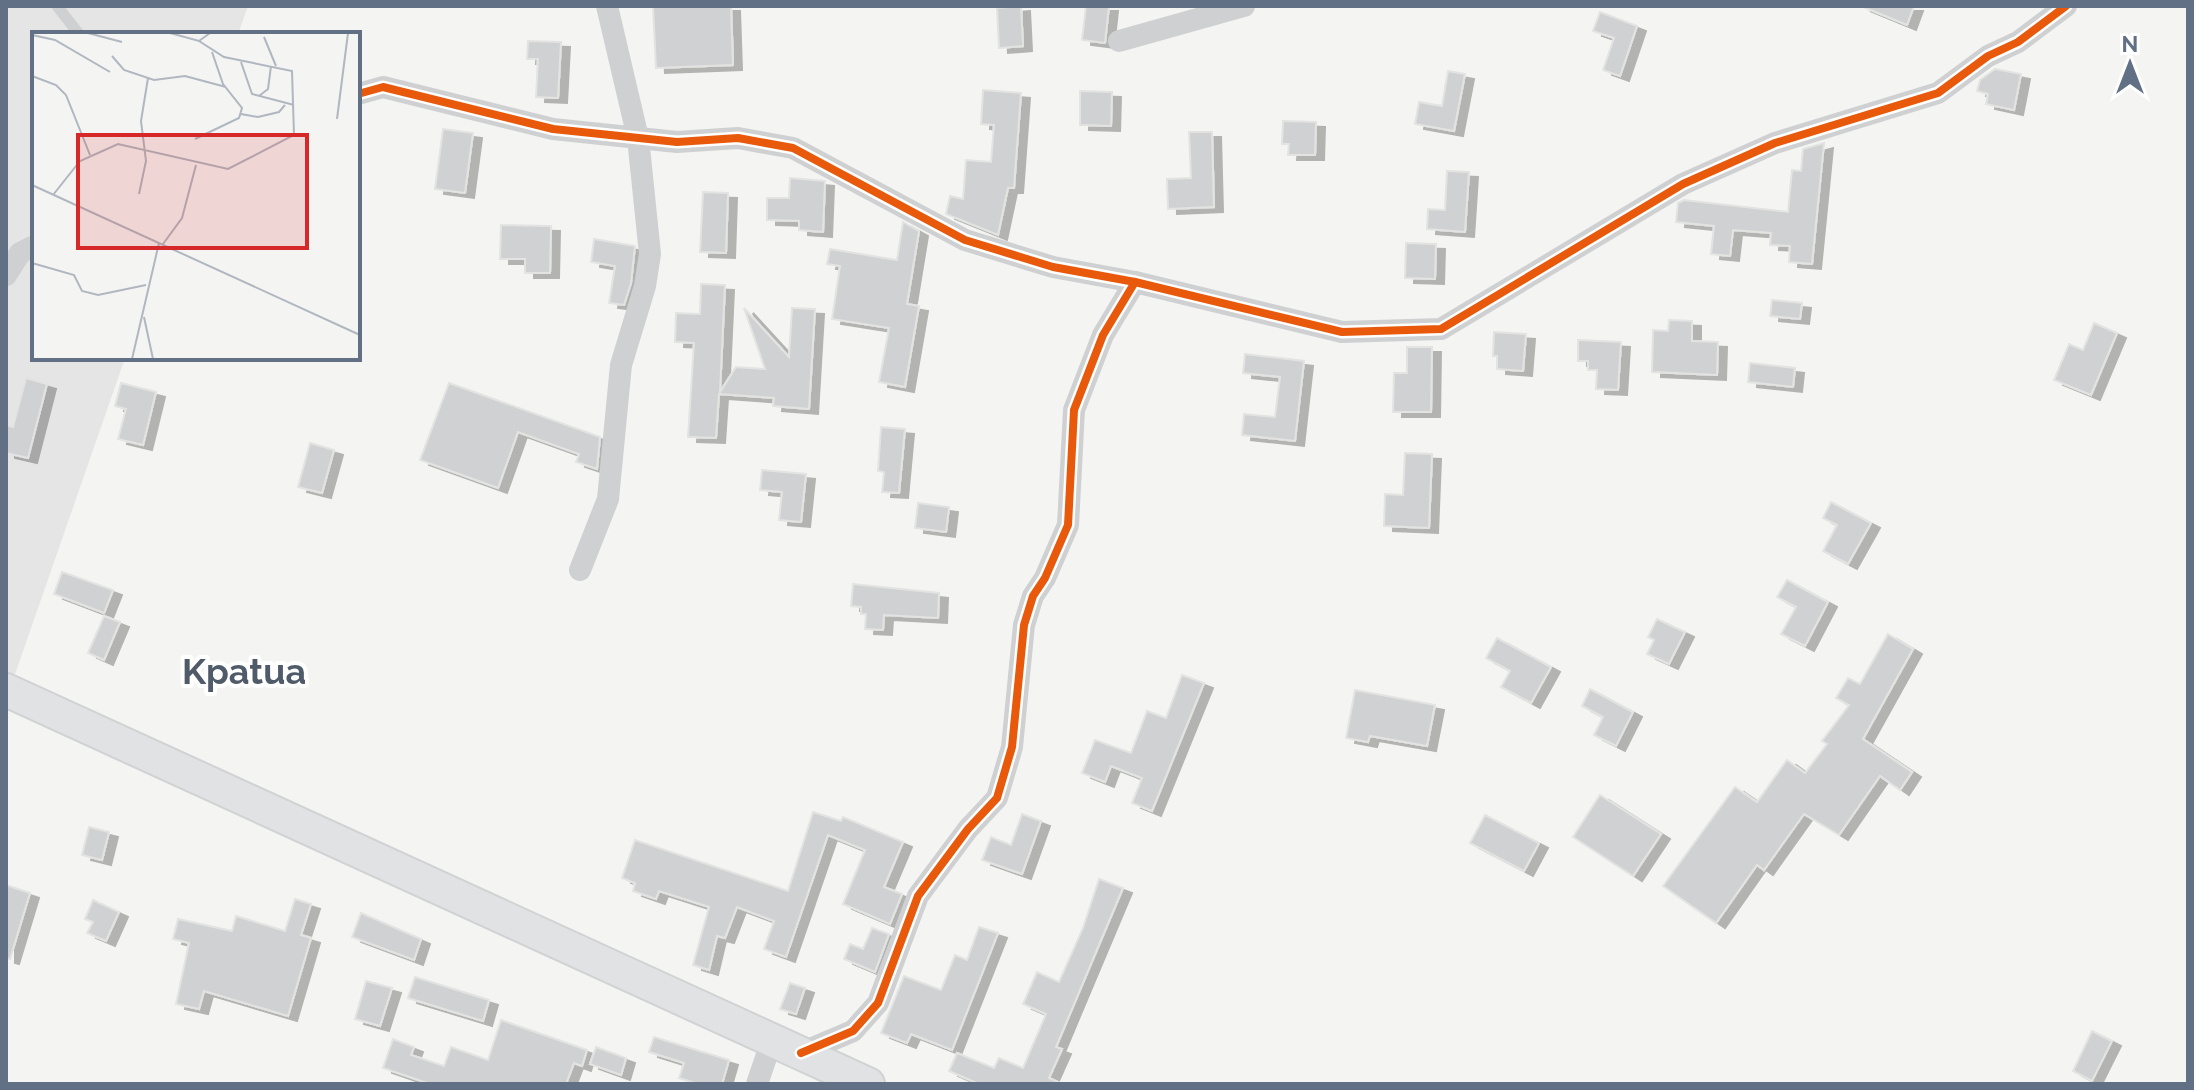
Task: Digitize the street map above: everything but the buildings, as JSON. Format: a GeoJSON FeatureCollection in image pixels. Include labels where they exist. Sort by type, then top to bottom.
{"type":"FeatureCollection","features":[{"type":"Feature","properties":{"kind":"main road"},"geometry":{"type":"LineString","coordinates":[[6,690],[868,1084]]}},
{"type":"Feature","properties":{"kind":"street"},"geometry":{"type":"LineString","coordinates":[[580,570],[608,499],[621,365],[648,264],[638,138],[607,6]]}},
{"type":"Feature","properties":{"kind":"street"},"geometry":{"type":"LineString","coordinates":[[1119,41],[1244,6]]}},
{"type":"Feature","properties":{"kind":"street"},"geometry":{"type":"LineString","coordinates":[[360,93],[383,87],[553,129],[677,142],[738,138],[793,148],[965,240],[1053,267],[1135,282],[1342,332],[1441,329],[1683,184],[1775,143],[1938,93],[1988,56],[2018,42],[2066,6]]}},
{"type":"Feature","properties":{"kind":"street"},"geometry":{"type":"LineString","coordinates":[[6,275],[20,253],[32,247]]}},
{"type":"Feature","properties":{"kind":"street"},"geometry":{"type":"LineString","coordinates":[[801,1053],[853,1031],[878,1003],[918,896],[968,829],[997,798],[1012,747],[1024,625],[1033,596],[1045,578],[1068,525],[1074,410],[1103,335],[1135,282]]}},
{"type":"Feature","properties":{"kind":"street"},"geometry":{"type":"LineString","coordinates":[[757,1084],[772,1040]]}},
{"type":"Feature","properties":{"kind":"lane"},"geometry":{"type":"LineString","coordinates":[[57,6],[77,32]]}},
{"type":"Feature","properties":{"kind":"shaded area"},"geometry":{"type":"Polygon","coordinates":[[[6,6],[248,6],[239,32],[32,32],[32,360],[124,360],[14,677],[6,673],[6,6]]]}},
{"type":"Feature","properties":{"kind":"cycle path"},"geometry":{"type":"LineString","coordinates":[[360,93],[383,87],[553,129],[677,142],[738,138],[793,148],[965,240],[1053,267],[1135,282],[1342,332],[1441,329],[1683,184],[1775,143],[1938,93],[1988,56],[2018,42],[2066,6]]}},
{"type":"Feature","properties":{"kind":"cycle path"},"geometry":{"type":"LineString","coordinates":[[801,1053],[853,1031],[878,1003],[918,896],[968,829],[997,798],[1012,747],[1024,625],[1033,596],[1045,578],[1068,525],[1074,410],[1103,335],[1135,282]]}},
{"type":"Feature","properties":{"kind":"district","name":"Kpatua"},"geometry":{"type":"Point","coordinates":[244,671]}}]}
